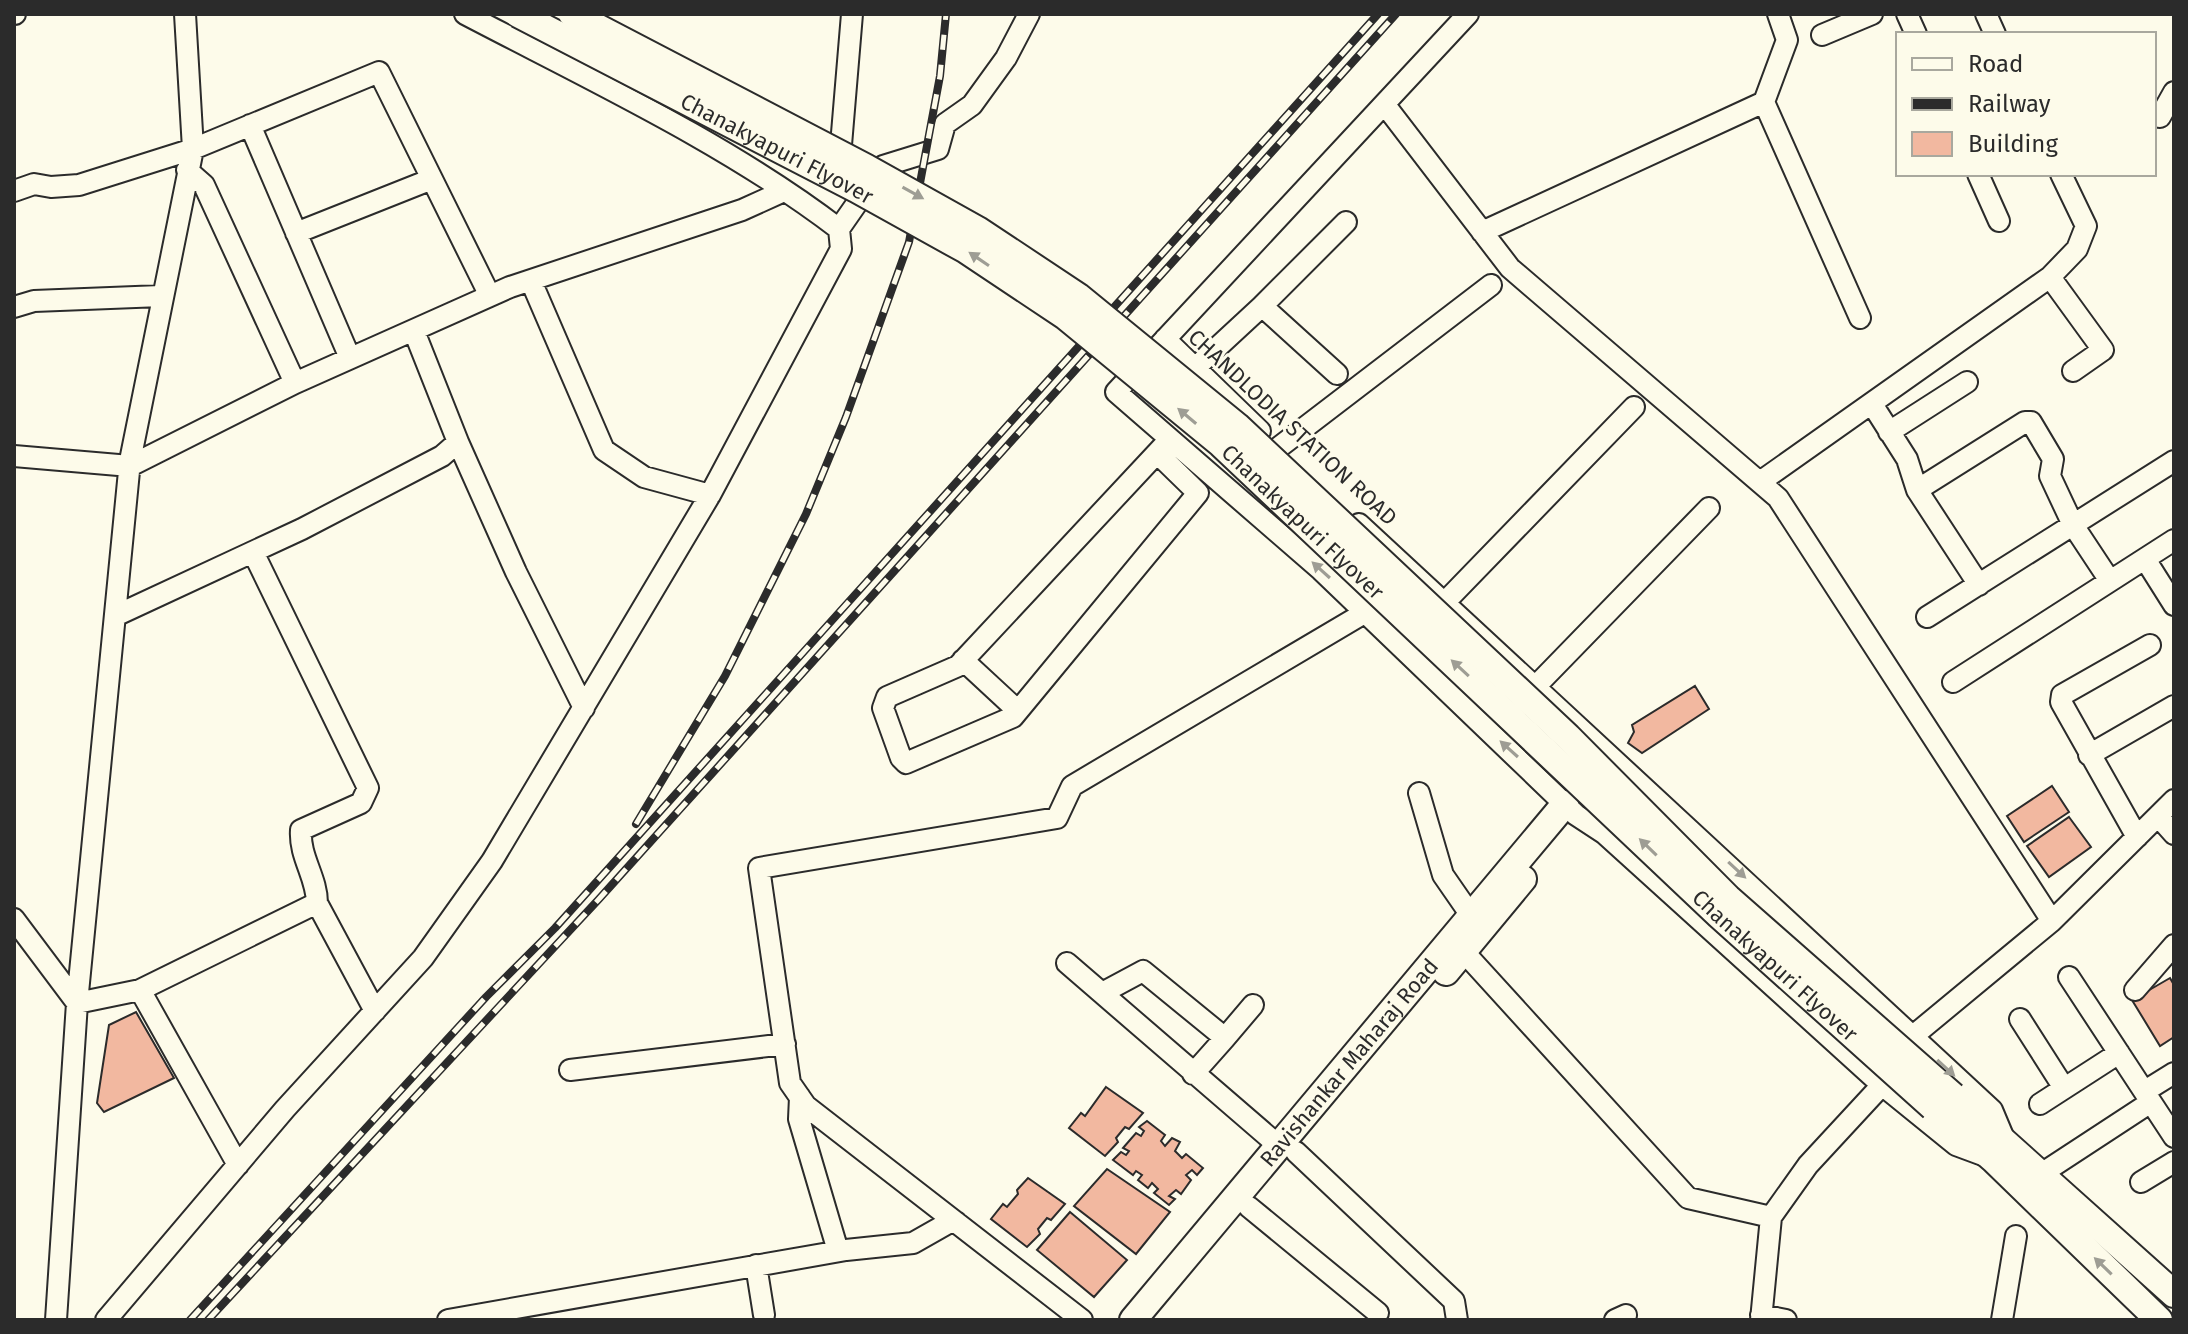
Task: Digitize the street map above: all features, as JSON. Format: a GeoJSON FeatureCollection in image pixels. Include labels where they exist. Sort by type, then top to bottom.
{"type":"FeatureCollection","features":[{"type":"Feature","properties":{"kind":"main road","name":"Chanakyapuri Flyover"},"geometry":{"type":"LineString","coordinates":[[518,14],[966,250],[1065,316],[1221,444],[1719,915],[2000,1152]]}},
{"type":"Feature","properties":{"kind":"main road","name":"Chanakyapuri Flyover"},"geometry":{"type":"LineString","coordinates":[[572,14],[867,168],[978,230],[1079,297],[1237,426],[1568,737],[1728,898],[1943,1102]]}},
{"type":"Feature","properties":{"kind":"main road","name":"Ravishankar Maharaj Road"},"geometry":{"type":"LineString","coordinates":[[1154,1320],[1249,1207],[1287,1149],[1470,914],[1570,809]]}},
{"type":"Feature","properties":{"kind":"main road","name":"Ravishankar Maharaj Road"},"geometry":{"type":"LineString","coordinates":[[1133,1320],[1463,951],[1570,809]]}},
{"type":"Feature","properties":{"kind":"main road"},"geometry":{"type":"LineString","coordinates":[[2000,1152],[2041,1174],[2174,1294]]}},
{"type":"Feature","properties":{"kind":"main road"},"geometry":{"type":"LineString","coordinates":[[2000,1152],[2159,1320]]}},
{"type":"Feature","properties":{"kind":"street"},"geometry":{"type":"LineString","coordinates":[[56,1320],[77,1003],[130,466],[161,296],[193,149],[185,14]]}},
{"type":"Feature","properties":{"kind":"street"},"geometry":{"type":"LineString","coordinates":[[465,14],[649,111],[784,191],[839,229]]}},
{"type":"Feature","properties":{"kind":"street"},"geometry":{"type":"LineString","coordinates":[[593,14],[883,166]]}},
{"type":"Feature","properties":{"kind":"street"},"geometry":{"type":"LineString","coordinates":[[841,145],[852,14]]}},
{"type":"Feature","properties":{"kind":"street"},"geometry":{"type":"LineString","coordinates":[[106,1320],[238,1165],[423,958],[492,861],[710,495],[841,249],[839,229],[883,166],[938,149],[945,124],[972,105],[1006,58],[1029,14]]}},
{"type":"Feature","properties":{"kind":"street","name":"CHANDLODIA STATION ROAD"},"geometry":{"type":"LineString","coordinates":[[1468,14],[1165,339],[1591,741],[1638,780],[1992,1110],[2000,1152]]}},
{"type":"Feature","properties":{"kind":"street"},"geometry":{"type":"LineString","coordinates":[[1778,14],[1787,40],[1764,102],[1860,318]]}},
{"type":"Feature","properties":{"kind":"street"},"geometry":{"type":"LineString","coordinates":[[1822,35],[1872,14]]}},
{"type":"Feature","properties":{"kind":"street"},"geometry":{"type":"LineString","coordinates":[[14,191],[34,184],[79,185],[193,149],[379,72],[490,296]]}},
{"type":"Feature","properties":{"kind":"street"},"geometry":{"type":"LineString","coordinates":[[2160,117],[2174,92]]}},
{"type":"Feature","properties":{"kind":"street"},"geometry":{"type":"LineString","coordinates":[[1482,232],[1764,102]]}},
{"type":"Feature","properties":{"kind":"street"},"geometry":{"type":"LineString","coordinates":[[1385,105],[1510,268],[1778,498],[2052,921]]}},
{"type":"Feature","properties":{"kind":"street"},"geometry":{"type":"LineString","coordinates":[[250,125],[350,358]]}},
{"type":"Feature","properties":{"kind":"street"},"geometry":{"type":"LineString","coordinates":[[187,170],[204,185],[295,383]]}},
{"type":"Feature","properties":{"kind":"street"},"geometry":{"type":"LineString","coordinates":[[1979,176],[1999,221]]}},
{"type":"Feature","properties":{"kind":"street"},"geometry":{"type":"LineString","coordinates":[[1760,482],[2050,277],[2077,249],[2086,226],[2062,176]]}},
{"type":"Feature","properties":{"kind":"street"},"geometry":{"type":"LineString","coordinates":[[296,233],[432,179]]}},
{"type":"Feature","properties":{"kind":"street"},"geometry":{"type":"LineString","coordinates":[[14,456],[130,466],[295,383],[490,296],[742,210],[784,191]]}},
{"type":"Feature","properties":{"kind":"street"},"geometry":{"type":"LineString","coordinates":[[1195,368],[1346,222]]}},
{"type":"Feature","properties":{"kind":"street"},"geometry":{"type":"LineString","coordinates":[[2050,277],[2103,350],[2073,371]]}},
{"type":"Feature","properties":{"kind":"street"},"geometry":{"type":"LineString","coordinates":[[531,281],[604,450],[644,477],[710,495]]}},
{"type":"Feature","properties":{"kind":"street"},"geometry":{"type":"LineString","coordinates":[[1278,448],[1491,285]]}},
{"type":"Feature","properties":{"kind":"street"},"geometry":{"type":"LineString","coordinates":[[14,307],[34,301],[161,296]]}},
{"type":"Feature","properties":{"kind":"street"},"geometry":{"type":"LineString","coordinates":[[1262,306],[1337,374]]}},
{"type":"Feature","properties":{"kind":"street"},"geometry":{"type":"LineString","coordinates":[[414,331],[458,442],[516,572],[584,708]]}},
{"type":"Feature","properties":{"kind":"street"},"geometry":{"type":"LineString","coordinates":[[1164,446],[963,660],[883,702],[901,758],[906,763],[1013,717],[1198,493],[1164,446],[1116,392],[1165,339]]}},
{"type":"Feature","properties":{"kind":"street"},"geometry":{"type":"LineString","coordinates":[[1889,432],[1967,382]]}},
{"type":"Feature","properties":{"kind":"street"},"geometry":{"type":"LineString","coordinates":[[1872,404],[1913,472],[1917,490],[1979,585]]}},
{"type":"Feature","properties":{"kind":"street"},"geometry":{"type":"LineString","coordinates":[[1446,601],[1634,407]]}},
{"type":"Feature","properties":{"kind":"street"},"geometry":{"type":"LineString","coordinates":[[1917,490],[2025,422],[2031,422],[2053,459],[2050,476],[2073,525],[2110,581]]}},
{"type":"Feature","properties":{"kind":"street"},"geometry":{"type":"LineString","coordinates":[[115,616],[253,552],[408,474],[442,456],[458,442]]}},
{"type":"Feature","properties":{"kind":"street"},"geometry":{"type":"LineString","coordinates":[[1164,446],[1366,612],[1570,809],[1605,834],[1882,1085],[1956,1145],[2000,1152]]}},
{"type":"Feature","properties":{"kind":"street"},"geometry":{"type":"LineString","coordinates":[[1927,617],[2168,465],[2174,487]]}},
{"type":"Feature","properties":{"kind":"street"},"geometry":{"type":"LineString","coordinates":[[1535,687],[1709,508]]}},
{"type":"Feature","properties":{"kind":"street"},"geometry":{"type":"LineString","coordinates":[[1953,682],[2174,540]]}},
{"type":"Feature","properties":{"kind":"street"},"geometry":{"type":"LineString","coordinates":[[253,552],[368,788],[361,803],[301,830],[300,847],[317,890],[317,903],[375,1011]]}},
{"type":"Feature","properties":{"kind":"street"},"geometry":{"type":"LineString","coordinates":[[2145,559],[2174,605]]}},
{"type":"Feature","properties":{"kind":"street"},"geometry":{"type":"LineString","coordinates":[[1082,1320],[806,1106],[790,1083],[759,868],[1057,818],[1072,786],[1366,612]]}},
{"type":"Feature","properties":{"kind":"street"},"geometry":{"type":"LineString","coordinates":[[2137,837],[2061,706],[2062,695],[2150,645]]}},
{"type":"Feature","properties":{"kind":"street"},"geometry":{"type":"LineString","coordinates":[[963,660],[1018,711]]}},
{"type":"Feature","properties":{"kind":"street"},"geometry":{"type":"LineString","coordinates":[[2089,755],[2174,706]]}},
{"type":"Feature","properties":{"kind":"street"},"geometry":{"type":"LineString","coordinates":[[1570,809],[1589,773],[1591,741]]}},
{"type":"Feature","properties":{"kind":"street"},"geometry":{"type":"LineString","coordinates":[[1570,809],[1606,786],[1638,780]]}},
{"type":"Feature","properties":{"kind":"street"},"geometry":{"type":"LineString","coordinates":[[1419,793],[1443,875],[1470,914]]}},
{"type":"Feature","properties":{"kind":"street"},"geometry":{"type":"LineString","coordinates":[[1913,1036],[2052,921],[2174,800]]}},
{"type":"Feature","properties":{"kind":"street"},"geometry":{"type":"LineString","coordinates":[[2158,816],[2174,834]]}},
{"type":"Feature","properties":{"kind":"street"},"geometry":{"type":"LineString","coordinates":[[77,1003],[140,990],[317,903]]}},
{"type":"Feature","properties":{"kind":"street"},"geometry":{"type":"LineString","coordinates":[[14,919],[77,1003]]}},
{"type":"Feature","properties":{"kind":"street"},"geometry":{"type":"LineString","coordinates":[[1463,951],[1688,1198],[1771,1217]]}},
{"type":"Feature","properties":{"kind":"street"},"geometry":{"type":"LineString","coordinates":[[2135,990],[2171,957]]}},
{"type":"Feature","properties":{"kind":"street"},"geometry":{"type":"LineString","coordinates":[[1067,963],[1193,1074],[1287,1149],[1454,1301],[1457,1320]]}},
{"type":"Feature","properties":{"kind":"street"},"geometry":{"type":"LineString","coordinates":[[1102,993],[1143,971],[1225,1038]]}},
{"type":"Feature","properties":{"kind":"street"},"geometry":{"type":"LineString","coordinates":[[2069,977],[2174,1137]]}},
{"type":"Feature","properties":{"kind":"street"},"geometry":{"type":"LineString","coordinates":[[140,990],[238,1165]]}},
{"type":"Feature","properties":{"kind":"street"},"geometry":{"type":"LineString","coordinates":[[1193,1074],[1253,1005]]}},
{"type":"Feature","properties":{"kind":"street"},"geometry":{"type":"LineString","coordinates":[[2020,1019],[2064,1088]]}},
{"type":"Feature","properties":{"kind":"street"},"geometry":{"type":"LineString","coordinates":[[570,1070],[785,1044]]}},
{"type":"Feature","properties":{"kind":"street"},"geometry":{"type":"LineString","coordinates":[[2040,1104],[2119,1053]]}},
{"type":"Feature","properties":{"kind":"street"},"geometry":{"type":"LineString","coordinates":[[2041,1174],[2148,1096],[2174,1073]]}},
{"type":"Feature","properties":{"kind":"street"},"geometry":{"type":"LineString","coordinates":[[1786,1320],[1761,1318],[1771,1217],[1808,1165],[1882,1085]]}},
{"type":"Feature","properties":{"kind":"street"},"geometry":{"type":"LineString","coordinates":[[800,1097],[799,1119],[838,1251]]}},
{"type":"Feature","properties":{"kind":"street"},"geometry":{"type":"LineString","coordinates":[[2141,1182],[2174,1162]]}},
{"type":"Feature","properties":{"kind":"street"},"geometry":{"type":"LineString","coordinates":[[1249,1207],[1378,1313]]}},
{"type":"Feature","properties":{"kind":"street"},"geometry":{"type":"LineString","coordinates":[[448,1320],[838,1251],[913,1243],[950,1222],[956,1222]]}},
{"type":"Feature","properties":{"kind":"street"},"geometry":{"type":"LineString","coordinates":[[2002,1320],[2016,1236]]}},
{"type":"Feature","properties":{"kind":"street"},"geometry":{"type":"LineString","coordinates":[[756,1265],[764,1315]]}},
{"type":"Feature","properties":{"kind":"building"},"geometry":{"type":"Polygon","coordinates":[[[1695,686],[1709,709],[1642,753],[1628,743],[1634,732],[1632,725],[1695,686]]]}},
{"type":"Feature","properties":{"kind":"building"},"geometry":{"type":"Polygon","coordinates":[[[2052,786],[2069,812],[2024,842],[2007,816],[2052,786]]]}},
{"type":"Feature","properties":{"kind":"building"},"geometry":{"type":"Polygon","coordinates":[[[2069,817],[2091,847],[2049,877],[2027,846],[2069,817]]]}},
{"type":"Feature","properties":{"kind":"building"},"geometry":{"type":"Polygon","coordinates":[[[2170,978],[2174,985],[2174,1037],[2160,1046],[2132,1000],[2170,978]]]}},
{"type":"Feature","properties":{"kind":"building"},"geometry":{"type":"Polygon","coordinates":[[[136,1012],[174,1078],[104,1112],[97,1103],[109,1025],[136,1012]]]}},
{"type":"Feature","properties":{"kind":"building"},"geometry":{"type":"Polygon","coordinates":[[[1106,1087],[1143,1113],[1129,1129],[1125,1127],[1116,1138],[1118,1142],[1105,1156],[1069,1128],[1081,1113],[1085,1116],[1106,1087]]]}},
{"type":"Feature","properties":{"kind":"building"},"geometry":{"type":"Polygon","coordinates":[[[1147,1121],[1165,1135],[1161,1141],[1165,1146],[1172,1138],[1180,1142],[1175,1151],[1182,1158],[1186,1154],[1203,1168],[1197,1175],[1192,1170],[1186,1175],[1191,1180],[1181,1194],[1176,1190],[1169,1196],[1175,1199],[1169,1205],[1154,1193],[1158,1189],[1152,1183],[1148,1188],[1138,1180],[1142,1175],[1136,1171],[1133,1175],[1113,1160],[1121,1152],[1126,1155],[1129,1151],[1123,1148],[1136,1133],[1141,1136],[1144,1131],[1139,1127],[1147,1121]]]}},
{"type":"Feature","properties":{"kind":"building"},"geometry":{"type":"Polygon","coordinates":[[[1107,1169],[1170,1212],[1136,1254],[1074,1206],[1107,1169]]]}},
{"type":"Feature","properties":{"kind":"building"},"geometry":{"type":"Polygon","coordinates":[[[1028,1178],[1065,1204],[1051,1220],[1047,1218],[1038,1229],[1040,1234],[1027,1247],[991,1219],[1003,1204],[1007,1207],[1028,1178]]]}},
{"type":"Feature","properties":{"kind":"building"},"geometry":{"type":"Polygon","coordinates":[[[1070,1212],[1127,1260],[1094,1297],[1037,1250],[1070,1212]]]}},
{"type":"Feature","properties":{"kind":"railway"},"geometry":{"type":"LineString","coordinates":[[636,824],[725,676],[806,514],[846,417],[909,242],[940,76],[946,14]]}},
{"type":"Feature","properties":{"kind":"railway"},"geometry":{"type":"LineString","coordinates":[[190,1320],[486,997],[555,928],[1378,14]]}},
{"type":"Feature","properties":{"kind":"railway"},"geometry":{"type":"LineString","coordinates":[[208,1320],[599,899],[1396,14]]}}]}
